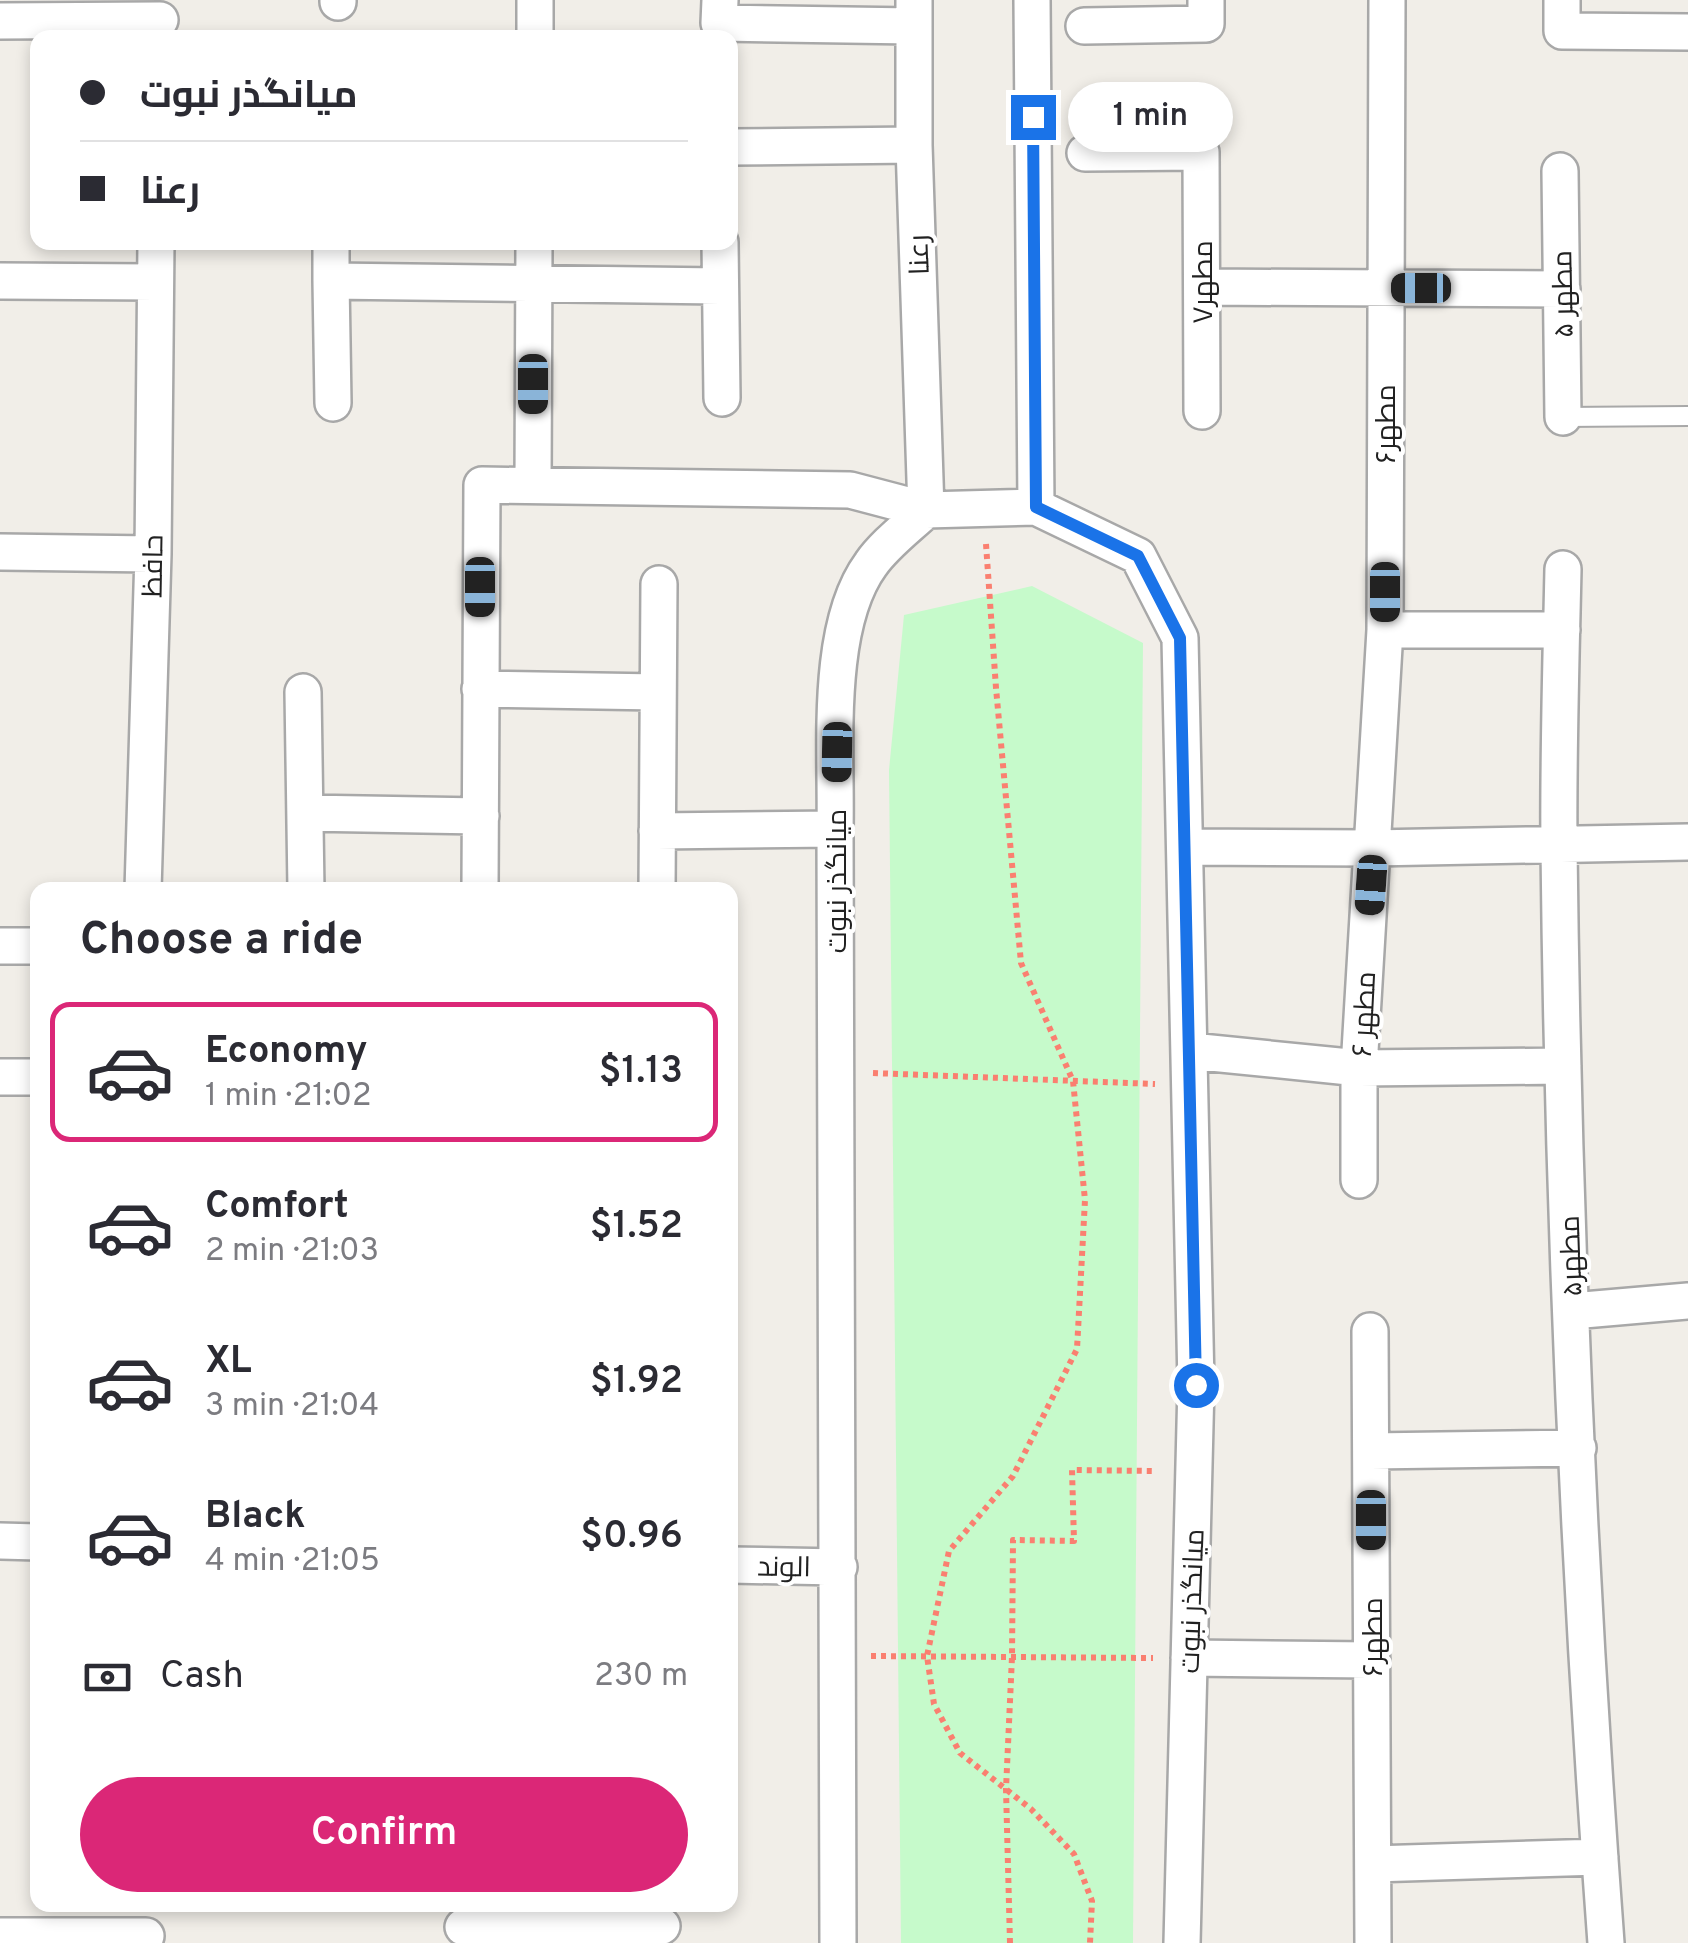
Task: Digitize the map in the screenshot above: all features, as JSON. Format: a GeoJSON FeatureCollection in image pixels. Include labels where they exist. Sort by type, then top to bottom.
{"type":"FeatureCollection","features":[{"type":"Feature","properties":{"kind":"street"},"geometry":{"type":"LineString","coordinates":[[535,0],[535,30]]}},
{"type":"Feature","properties":{"kind":"street"},"geometry":{"type":"LineString","coordinates":[[720,0],[719,23],[914,13]]}},
{"type":"Feature","properties":{"kind":"street"},"geometry":{"type":"LineString","coordinates":[[1032,0],[1036,507]]}},
{"type":"Feature","properties":{"kind":"street","name":"مطهر۶"},"geometry":{"type":"LineString","coordinates":[[1373,848],[1385,630],[1387,0]]}},
{"type":"Feature","properties":{"kind":"street"},"geometry":{"type":"LineString","coordinates":[[1084,26],[1206,12]]}},
{"type":"Feature","properties":{"kind":"street","name":"رعنا"},"geometry":{"type":"LineString","coordinates":[[914,13],[914,145],[926,510]]}},
{"type":"Feature","properties":{"kind":"street"},"geometry":{"type":"LineString","coordinates":[[1562,15],[1688,32]]}},
{"type":"Feature","properties":{"kind":"street"},"geometry":{"type":"LineString","coordinates":[[0,21],[160,19]]}},
{"type":"Feature","properties":{"kind":"street"},"geometry":{"type":"LineString","coordinates":[[738,147],[914,145]]}},
{"type":"Feature","properties":{"kind":"street","name":"مطهر۷"},"geometry":{"type":"LineString","coordinates":[[1084,153],[1202,152],[1202,411]]}},
{"type":"Feature","properties":{"kind":"street","name":"مطهر ۵"},"geometry":{"type":"LineString","coordinates":[[1560,171],[1563,417]]}},
{"type":"Feature","properties":{"kind":"street","name":"حافظ"},"geometry":{"type":"LineString","coordinates":[[142,882],[153,554],[156,250]]}},
{"type":"Feature","properties":{"kind":"street"},"geometry":{"type":"LineString","coordinates":[[331,250],[333,403]]}},
{"type":"Feature","properties":{"kind":"street"},"geometry":{"type":"LineString","coordinates":[[532,485],[534,250]]}},
{"type":"Feature","properties":{"kind":"street"},"geometry":{"type":"LineString","coordinates":[[720,250],[722,398]]}},
{"type":"Feature","properties":{"kind":"street"},"geometry":{"type":"LineString","coordinates":[[331,280],[720,286]]}},
{"type":"Feature","properties":{"kind":"street"},"geometry":{"type":"LineString","coordinates":[[0,281],[155,282]]}},
{"type":"Feature","properties":{"kind":"street"},"geometry":{"type":"LineString","coordinates":[[1203,287],[1562,289]]}},
{"type":"Feature","properties":{"kind":"street"},"geometry":{"type":"LineString","coordinates":[[480,882],[482,485],[850,490],[926,510]]}},
{"type":"Feature","properties":{"kind":"street","name":"میانگذر نبوت"},"geometry":{"type":"LineString","coordinates":[[838,1943],[835,830],[838,673],[844,619],[870,564],[926,510],[1036,507],[1138,556],[1180,638],[1191,1068],[1194,1472],[1182,1943]]}},
{"type":"Feature","properties":{"kind":"street"},"geometry":{"type":"LineString","coordinates":[[0,552],[153,554]]}},
{"type":"Feature","properties":{"kind":"street","name":"مطهر۵"},"geometry":{"type":"LineString","coordinates":[[1563,569],[1559,844],[1563,1066],[1578,1448],[1606,1943]]}},
{"type":"Feature","properties":{"kind":"street"},"geometry":{"type":"LineString","coordinates":[[657,882],[658,584]]}},
{"type":"Feature","properties":{"kind":"street"},"geometry":{"type":"LineString","coordinates":[[1385,630],[1562,630]]}},
{"type":"Feature","properties":{"kind":"street"},"geometry":{"type":"LineString","coordinates":[[480,690],[658,692]]}},
{"type":"Feature","properties":{"kind":"street"},"geometry":{"type":"LineString","coordinates":[[303,692],[306,882]]}},
{"type":"Feature","properties":{"kind":"street"},"geometry":{"type":"LineString","coordinates":[[306,813],[480,816]]}},
{"type":"Feature","properties":{"kind":"street"},"geometry":{"type":"LineString","coordinates":[[657,831],[835,830]]}},
{"type":"Feature","properties":{"kind":"street"},"geometry":{"type":"LineString","coordinates":[[1184,847],[1688,842]]}},
{"type":"Feature","properties":{"kind":"street","name":"مطهر ۶"},"geometry":{"type":"LineString","coordinates":[[1359,1180],[1360,1068],[1373,848]]}},
{"type":"Feature","properties":{"kind":"street"},"geometry":{"type":"LineString","coordinates":[[0,946],[30,946]]}},
{"type":"Feature","properties":{"kind":"street"},"geometry":{"type":"LineString","coordinates":[[1191,1068],[1563,1066]]}},
{"type":"Feature","properties":{"kind":"street"},"geometry":{"type":"LineString","coordinates":[[0,1077],[30,1077]]}},
{"type":"Feature","properties":{"kind":"street"},"geometry":{"type":"LineString","coordinates":[[1572,1311],[1688,1301]]}},
{"type":"Feature","properties":{"kind":"street","name":"مطهر۶"},"geometry":{"type":"LineString","coordinates":[[1370,1331],[1373,1943]]}},
{"type":"Feature","properties":{"kind":"street"},"geometry":{"type":"LineString","coordinates":[[1370,1451],[1578,1448]]}},
{"type":"Feature","properties":{"kind":"street"},"geometry":{"type":"LineString","coordinates":[[0,1541],[30,1542]]}},
{"type":"Feature","properties":{"kind":"street","name":"الوند"},"geometry":{"type":"LineString","coordinates":[[738,1564],[839,1567]]}},
{"type":"Feature","properties":{"kind":"street"},"geometry":{"type":"LineString","coordinates":[[1190,1658],[1372,1660]]}},
{"type":"Feature","properties":{"kind":"street"},"geometry":{"type":"LineString","coordinates":[[1373,1864],[1600,1857]]}},
{"type":"Feature","properties":{"kind":"street"},"geometry":{"type":"LineString","coordinates":[[463,1925],[661,1925]]}},
{"type":"Feature","properties":{"kind":"street"},"geometry":{"type":"LineString","coordinates":[[0,1936],[146,1928]]}},
{"type":"Feature","properties":{"kind":"lane"},"geometry":{"type":"LineString","coordinates":[[1563,417],[1688,416]]}},
{"type":"Feature","properties":{"kind":"path"},"geometry":{"type":"LineString","coordinates":[[984,508],[1021,962],[1074,1081],[1084,1200],[1078,1349],[1012,1476],[949,1550],[927,1656],[934,1704],[960,1753],[1031,1809],[1074,1854],[1092,1901],[1090,1943]]}},
{"type":"Feature","properties":{"kind":"path"},"geometry":{"type":"LineString","coordinates":[[836,1071],[1074,1081],[1191,1068]]}},
{"type":"Feature","properties":{"kind":"path"},"geometry":{"type":"LineString","coordinates":[[1010,1943],[1006,1788],[1013,1540],[1074,1541],[1072,1470],[1194,1472]]}},
{"type":"Feature","properties":{"kind":"path"},"geometry":{"type":"LineString","coordinates":[[838,1656],[1190,1658]]}},
{"type":"Feature","properties":{"kind":"green space"},"geometry":{"type":"Polygon","coordinates":[[[1032,586],[1143,643],[1133,1943],[901,1943],[889,770],[904,615],[1032,586]]]}},
{"type":"Feature","properties":{"kind":"route"},"geometry":{"type":"LineString","coordinates":[[1033,117],[1036,507],[1138,556],[1180,638],[1196,1385]]}}]}
